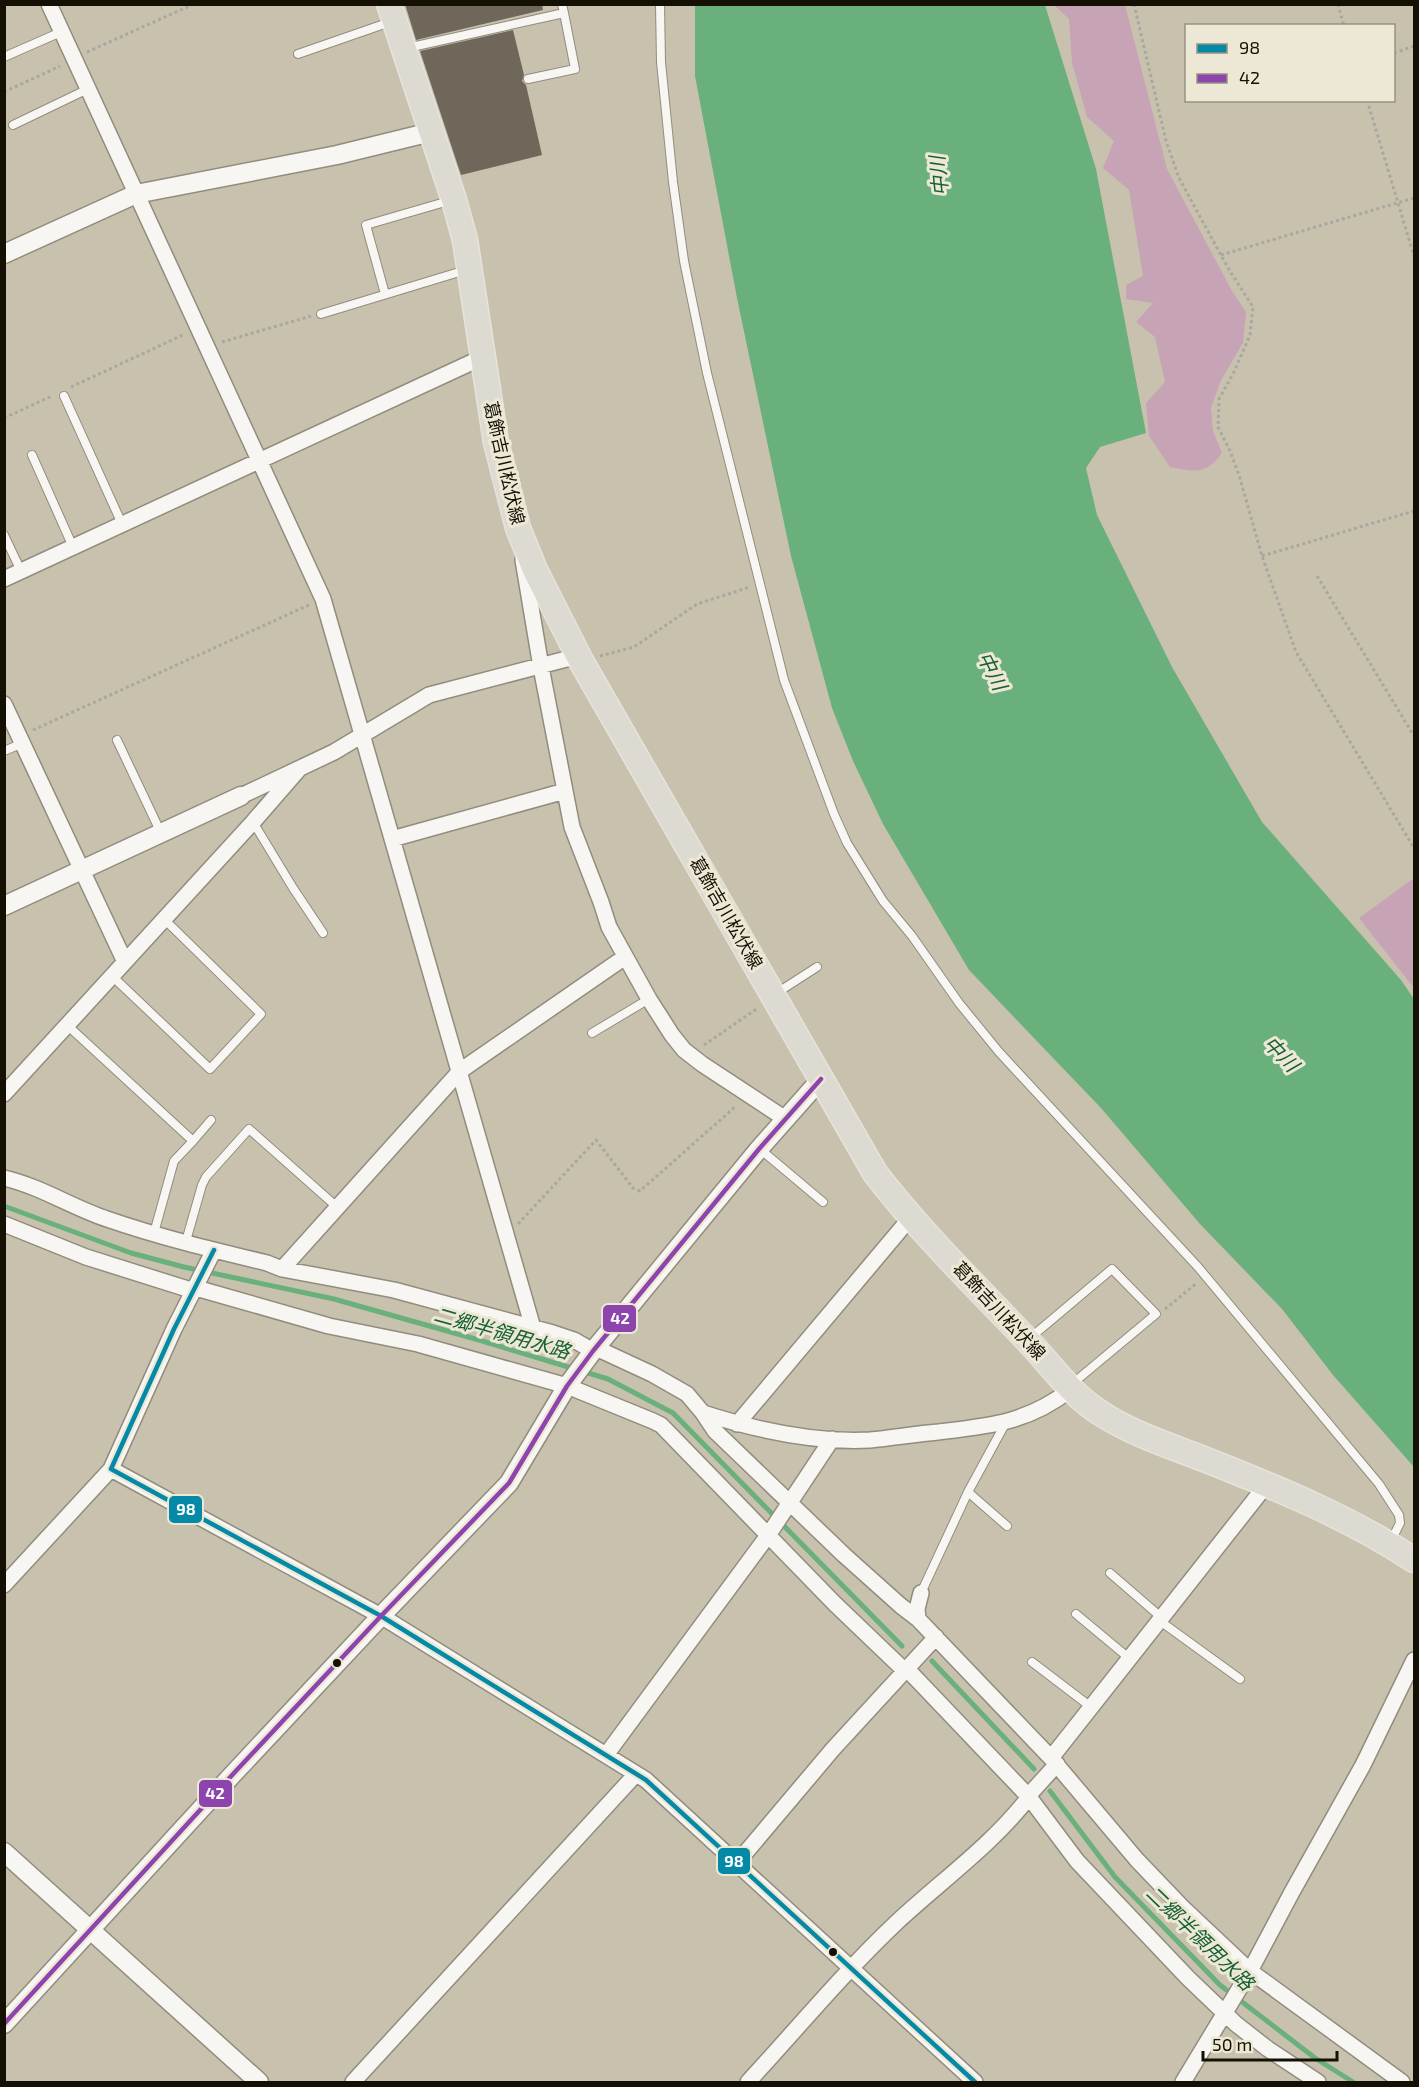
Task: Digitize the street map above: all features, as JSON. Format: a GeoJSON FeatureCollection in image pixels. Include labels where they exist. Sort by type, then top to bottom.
{"type":"FeatureCollection","features":[{"type":"Feature","properties":{"kind":"main road","name":"葛飾吉川松伏線"},"geometry":{"type":"LineString","coordinates":[[392,12],[465,240],[495,442],[518,528],[535,570],[580,658],[875,1173],[911,1217],[1028,1340],[1070,1388],[1100,1413],[1119,1424],[1321,1507],[1414,1560]]}},
{"type":"Feature","properties":{"kind":"street"},"geometry":{"type":"LineString","coordinates":[[49,4],[323,599],[533,1328]]}},
{"type":"Feature","properties":{"kind":"street"},"geometry":{"type":"LineString","coordinates":[[5,252],[136,194],[327,157],[431,132]]}},
{"type":"Feature","properties":{"kind":"street"},"geometry":{"type":"LineString","coordinates":[[4,579],[481,358]]}},
{"type":"Feature","properties":{"kind":"street"},"geometry":{"type":"LineString","coordinates":[[518,528],[541,667],[572,827],[602,902],[609,927],[649,999],[672,1035],[689,1055],[784,1118]]}},
{"type":"Feature","properties":{"kind":"street"},"geometry":{"type":"LineString","coordinates":[[4,906],[299,769],[362,736],[429,695],[580,658]]}},
{"type":"Feature","properties":{"kind":"street"},"geometry":{"type":"LineString","coordinates":[[4,704],[125,962]]}},
{"type":"Feature","properties":{"kind":"street"},"geometry":{"type":"LineString","coordinates":[[4,1094],[299,769]]}},
{"type":"Feature","properties":{"kind":"street"},"geometry":{"type":"LineString","coordinates":[[392,839],[565,791]]}},
{"type":"Feature","properties":{"kind":"street"},"geometry":{"type":"LineString","coordinates":[[282,1269],[460,1071],[625,957]]}},
{"type":"Feature","properties":{"kind":"street"},"geometry":{"type":"LineString","coordinates":[[4,2024],[381,1616],[509,1484],[567,1386],[594,1349],[784,1118],[821,1079]]}},
{"type":"Feature","properties":{"kind":"street"},"geometry":{"type":"LineString","coordinates":[[4,1178],[26,1183],[104,1218],[154,1233],[282,1269],[394,1290],[574,1340],[674,1385],[687,1394],[715,1431],[790,1504],[936,1637],[1054,1761],[1137,1860],[1182,1906],[1251,1971],[1402,2082]]}},
{"type":"Feature","properties":{"kind":"street"},"geometry":{"type":"LineString","coordinates":[[737,1424],[911,1217]]}},
{"type":"Feature","properties":{"kind":"street"},"geometry":{"type":"LineString","coordinates":[[4,1224],[86,1257],[329,1326],[418,1344],[567,1386],[661,1425],[704,1471],[769,1534],[834,1604],[905,1669],[1028,1796],[1077,1861],[1224,2013],[1268,2049],[1318,2082]]}},
{"type":"Feature","properties":{"kind":"street"},"geometry":{"type":"LineString","coordinates":[[4,1585],[111,1468],[174,1329],[214,1250]]}},
{"type":"Feature","properties":{"kind":"street"},"geometry":{"type":"LineString","coordinates":[[703,1413],[760,1430],[832,1439],[869,1440],[1006,1423],[1050,1404],[1070,1388]]}},
{"type":"Feature","properties":{"kind":"street"},"geometry":{"type":"LineString","coordinates":[[606,1755],[769,1534],[832,1439]]}},
{"type":"Feature","properties":{"kind":"street"},"geometry":{"type":"LineString","coordinates":[[111,1468],[381,1616],[646,1780],[975,2082]]}},
{"type":"Feature","properties":{"kind":"street"},"geometry":{"type":"LineString","coordinates":[[748,2082],[850,1969],[897,1922],[980,1850],[1016,1814],[1091,1707],[1268,1484]]}},
{"type":"Feature","properties":{"kind":"street"},"geometry":{"type":"LineString","coordinates":[[918,1619],[917,1609],[921,1593]]}},
{"type":"Feature","properties":{"kind":"street"},"geometry":{"type":"LineString","coordinates":[[736,1864],[804,1783],[936,1637]]}},
{"type":"Feature","properties":{"kind":"street"},"geometry":{"type":"LineString","coordinates":[[1183,2082],[1251,1971],[1297,1882],[1364,1765],[1414,1660]]}},
{"type":"Feature","properties":{"kind":"street"},"geometry":{"type":"LineString","coordinates":[[353,2082],[636,1774]]}},
{"type":"Feature","properties":{"kind":"street"},"geometry":{"type":"LineString","coordinates":[[4,1852],[259,2082]]}},
{"type":"Feature","properties":{"kind":"lane"},"geometry":{"type":"LineString","coordinates":[[660,4],[661,62],[673,182],[684,261],[707,373],[784,680],[834,814],[852,852],[878,893],[912,936],[959,1003],[999,1052],[1206,1276],[1379,1484],[1399,1515],[1400,1523],[1389,1544]]}},
{"type":"Feature","properties":{"kind":"lane"},"geometry":{"type":"LineString","coordinates":[[403,49],[563,9],[575,69],[528,78]]}},
{"type":"Feature","properties":{"kind":"lane"},"geometry":{"type":"LineString","coordinates":[[298,54],[392,12]]}},
{"type":"Feature","properties":{"kind":"lane"},"geometry":{"type":"LineString","coordinates":[[4,57],[61,32]]}},
{"type":"Feature","properties":{"kind":"lane"},"geometry":{"type":"LineString","coordinates":[[13,124],[88,89]]}},
{"type":"Feature","properties":{"kind":"lane"},"geometry":{"type":"LineString","coordinates":[[385,294],[366,225],[454,200]]}},
{"type":"Feature","properties":{"kind":"lane"},"geometry":{"type":"LineString","coordinates":[[321,314],[470,269]]}},
{"type":"Feature","properties":{"kind":"lane"},"geometry":{"type":"LineString","coordinates":[[62,393],[122,524]]}},
{"type":"Feature","properties":{"kind":"lane"},"geometry":{"type":"LineString","coordinates":[[32,455],[73,547]]}},
{"type":"Feature","properties":{"kind":"lane"},"geometry":{"type":"LineString","coordinates":[[4,535],[21,571]]}},
{"type":"Feature","properties":{"kind":"lane"},"geometry":{"type":"LineString","coordinates":[[4,751],[21,740]]}},
{"type":"Feature","properties":{"kind":"lane"},"geometry":{"type":"LineString","coordinates":[[117,740],[161,833]]}},
{"type":"Feature","properties":{"kind":"lane"},"geometry":{"type":"LineString","coordinates":[[253,822],[323,933]]}},
{"type":"Feature","properties":{"kind":"lane"},"geometry":{"type":"LineString","coordinates":[[112,976],[210,1068],[261,1014],[164,919]]}},
{"type":"Feature","properties":{"kind":"lane"},"geometry":{"type":"LineString","coordinates":[[774,996],[817,967]]}},
{"type":"Feature","properties":{"kind":"lane"},"geometry":{"type":"LineString","coordinates":[[591,1033],[649,999]]}},
{"type":"Feature","properties":{"kind":"lane"},"geometry":{"type":"LineString","coordinates":[[67,1025],[193,1141]]}},
{"type":"Feature","properties":{"kind":"lane"},"geometry":{"type":"LineString","coordinates":[[154,1233],[174,1161],[211,1120]]}},
{"type":"Feature","properties":{"kind":"lane"},"geometry":{"type":"LineString","coordinates":[[186,1241],[206,1177],[249,1129],[337,1207]]}},
{"type":"Feature","properties":{"kind":"lane"},"geometry":{"type":"LineString","coordinates":[[759,1149],[823,1202]]}},
{"type":"Feature","properties":{"kind":"lane"},"geometry":{"type":"LineString","coordinates":[[1028,1340],[1112,1269],[1156,1314],[1070,1388]]}},
{"type":"Feature","properties":{"kind":"lane"},"geometry":{"type":"LineString","coordinates":[[921,1593],[968,1492],[1006,1423]]}},
{"type":"Feature","properties":{"kind":"lane"},"geometry":{"type":"LineString","coordinates":[[968,1492],[1007,1526]]}},
{"type":"Feature","properties":{"kind":"lane"},"geometry":{"type":"LineString","coordinates":[[1110,1574],[1161,1620],[1240,1679]]}},
{"type":"Feature","properties":{"kind":"lane"},"geometry":{"type":"LineString","coordinates":[[1076,1614],[1130,1659]]}},
{"type":"Feature","properties":{"kind":"lane"},"geometry":{"type":"LineString","coordinates":[[1032,1662],[1091,1707]]}},
{"type":"Feature","properties":{"kind":"path"},"geometry":{"type":"LineString","coordinates":[[4,92],[194,4]]}},
{"type":"Feature","properties":{"kind":"path"},"geometry":{"type":"LineString","coordinates":[[1134,4],[1166,141],[1179,178],[1221,255],[1253,307],[1250,335],[1219,399],[1218,427],[1239,475],[1262,556],[1296,652],[1414,848]]}},
{"type":"Feature","properties":{"kind":"path"},"geometry":{"type":"LineString","coordinates":[[1338,4],[1343,24]]}},
{"type":"Feature","properties":{"kind":"path"},"geometry":{"type":"LineString","coordinates":[[1395,52],[1414,46]]}},
{"type":"Feature","properties":{"kind":"path"},"geometry":{"type":"LineString","coordinates":[[1367,102],[1414,256]]}},
{"type":"Feature","properties":{"kind":"path"},"geometry":{"type":"LineString","coordinates":[[1221,255],[1414,198]]}},
{"type":"Feature","properties":{"kind":"path"},"geometry":{"type":"LineString","coordinates":[[206,346],[321,314]]}},
{"type":"Feature","properties":{"kind":"path"},"geometry":{"type":"LineString","coordinates":[[4,418],[190,332]]}},
{"type":"Feature","properties":{"kind":"path"},"geometry":{"type":"LineString","coordinates":[[1262,556],[1414,511]]}},
{"type":"Feature","properties":{"kind":"path"},"geometry":{"type":"LineString","coordinates":[[1317,576],[1414,736]]}},
{"type":"Feature","properties":{"kind":"path"},"geometry":{"type":"LineString","coordinates":[[580,658],[634,647],[697,604],[760,584]]}},
{"type":"Feature","properties":{"kind":"path"},"geometry":{"type":"LineString","coordinates":[[21,740],[315,602]]}},
{"type":"Feature","properties":{"kind":"path"},"geometry":{"type":"LineString","coordinates":[[689,1055],[774,996]]}},
{"type":"Feature","properties":{"kind":"path"},"geometry":{"type":"LineString","coordinates":[[505,1231],[513,1229],[596,1140],[633,1188],[640,1191],[749,1095]]}},
{"type":"Feature","properties":{"kind":"path"},"geometry":{"type":"LineString","coordinates":[[1156,1314],[1206,1276]]}},
{"type":"Feature","properties":{"kind":"shaded area"},"geometry":{"type":"Polygon","coordinates":[[[1054,5],[1125,5],[1167,169],[1232,291],[1246,312],[1243,343],[1221,380],[1211,408],[1213,431],[1222,453],[1211,465],[1199,470],[1170,467],[1149,436],[1146,403],[1165,382],[1155,337],[1136,322],[1153,303],[1126,299],[1126,285],[1143,276],[1129,190],[1103,168],[1114,141],[1087,117],[1072,63],[1069,19],[1054,5]]]}},
{"type":"Feature","properties":{"kind":"shaded area"},"geometry":{"type":"Polygon","coordinates":[[[1414,878],[1414,988],[1359,918],[1414,878]]]}},
{"type":"Feature","properties":{"kind":"water","name":"中川"},"geometry":{"type":"Polygon","coordinates":[[[695,5],[1045,5],[1096,169],[1146,433],[1100,447],[1086,468],[1097,515],[1172,667],[1262,822],[1401,980],[1414,999],[1414,1467],[1333,1375],[1282,1309],[1200,1224],[1101,1108],[969,970],[883,824],[853,761],[832,708],[791,556],[737,298],[695,76],[695,5]]]}},
{"type":"Feature","properties":{"kind":"building"},"geometry":{"type":"Polygon","coordinates":[[[405,4],[542,4],[543,10],[416,40],[405,4]]]}},
{"type":"Feature","properties":{"kind":"building"},"geometry":{"type":"Polygon","coordinates":[[[513,30],[524,75],[522,81],[526,85],[542,155],[461,175],[420,51],[513,30]]]}},
{"type":"Feature","properties":{"kind":"waterway","name":"二郷半領用水路"},"geometry":{"type":"LineString","coordinates":[[4,1206],[131,1253],[184,1267],[334,1299],[608,1379],[673,1413],[902,1646]]}},
{"type":"Feature","properties":{"kind":"waterway","name":"二郷半領用水路"},"geometry":{"type":"LineString","coordinates":[[932,1661],[1034,1769]]}},
{"type":"Feature","properties":{"kind":"waterway","name":"二郷半領用水路"},"geometry":{"type":"LineString","coordinates":[[1050,1791],[1115,1877],[1220,1985],[1315,2058],[1353,2082]]}},
{"type":"Feature","properties":{"kind":"transit line","name":"42"},"geometry":{"type":"LineString","coordinates":[[4,2024],[234,1773],[509,1483],[567,1386],[593,1351],[759,1149],[821,1079]]}},
{"type":"Feature","properties":{"kind":"transit line","name":"98"},"geometry":{"type":"LineString","coordinates":[[214,1250],[174,1329],[111,1469],[381,1616],[646,1780],[975,2082]]}}]}
